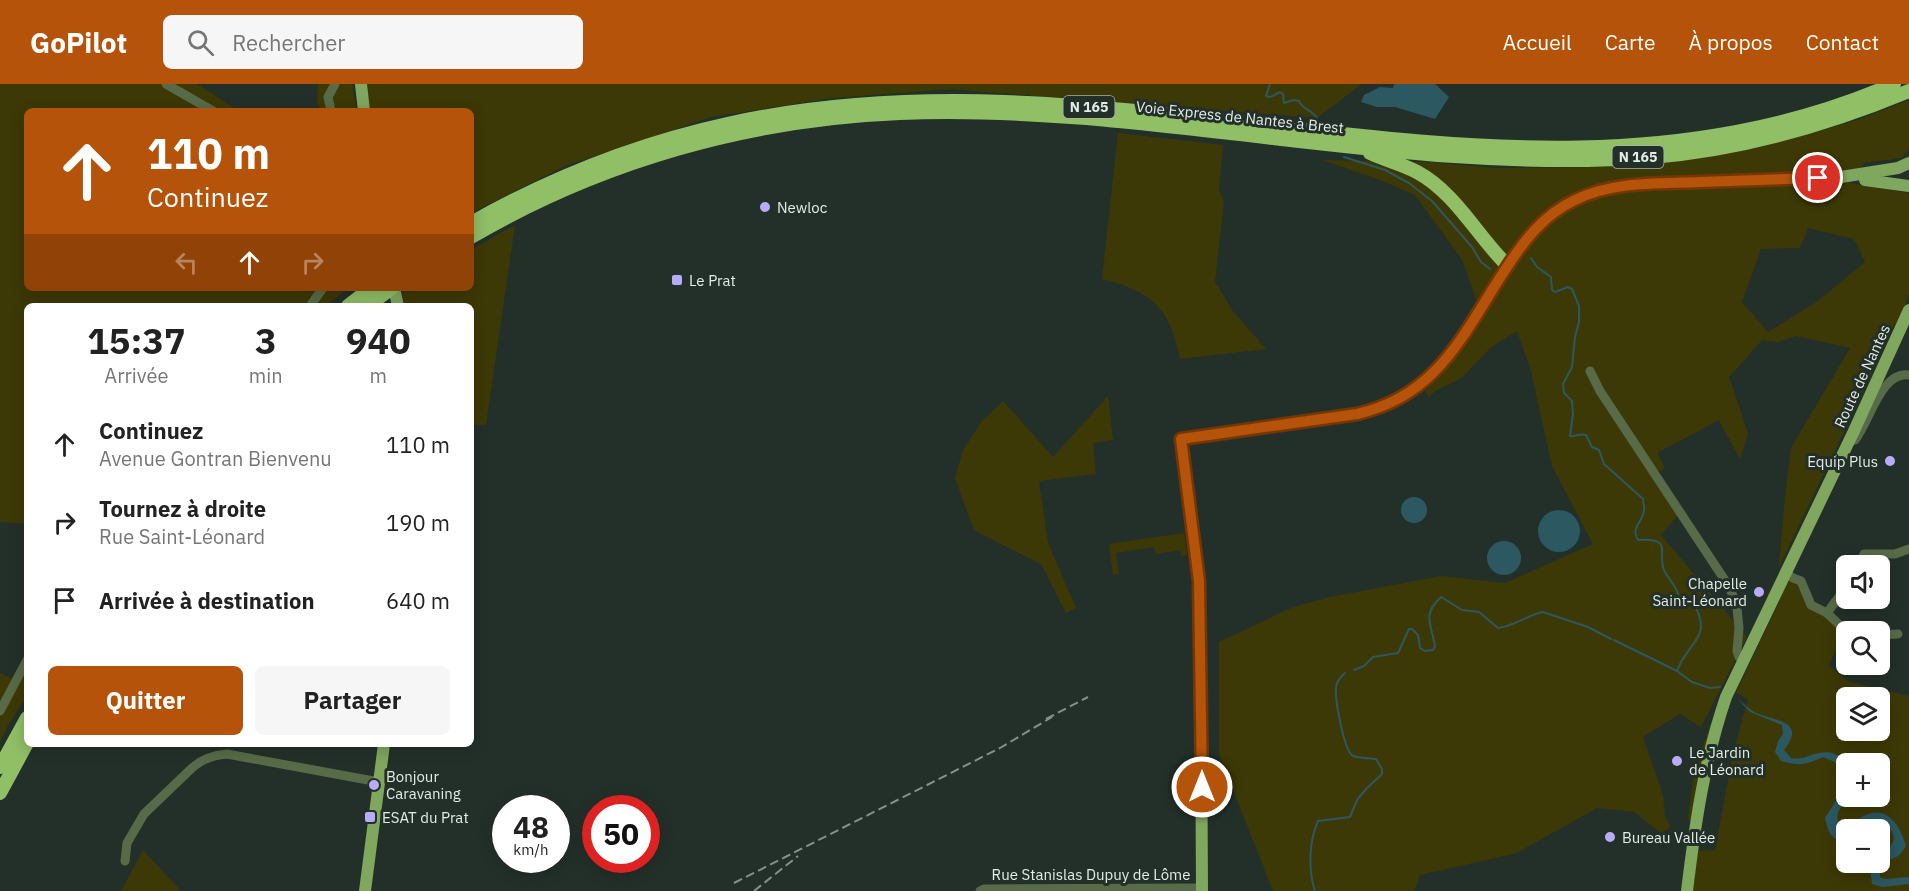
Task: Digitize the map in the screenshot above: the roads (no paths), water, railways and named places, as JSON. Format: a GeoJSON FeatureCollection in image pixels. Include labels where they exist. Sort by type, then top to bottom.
{"type":"FeatureCollection","features":[{"type":"Feature","properties":{"kind":"highway","name":"Voie Express de Nantes à Brest"},"geometry":{"type":"LineString","coordinates":[[474,221],[558,179],[644,146],[745,119],[840,105],[952,100],[1045,104],[1149,112],[1447,144],[1548,149],[1653,145],[1739,132],[1821,111],[1894,84]]}},
{"type":"Feature","properties":{"kind":"highway","name":"Voie Express de Nantes à Brest"},"geometry":{"type":"LineString","coordinates":[[474,235],[552,195],[642,159],[748,131],[829,118],[914,112],[1043,115],[1437,154],[1584,160],[1654,156],[1728,146],[1775,136],[1844,116],[1909,91]]}},
{"type":"Feature","properties":{"kind":"highway"},"geometry":{"type":"LineString","coordinates":[[1357,147],[1419,173],[1434,184],[1508,266]]}},
{"type":"Feature","properties":{"kind":"highway"},"geometry":{"type":"LineString","coordinates":[[352,303],[367,291]]}},
{"type":"Feature","properties":{"kind":"highway"},"geometry":{"type":"LineString","coordinates":[[371,303],[389,291]]}},
{"type":"Feature","properties":{"kind":"highway"},"geometry":{"type":"LineString","coordinates":[[0,767],[24,723]]}},
{"type":"Feature","properties":{"kind":"highway"},"geometry":{"type":"LineString","coordinates":[[0,793],[25,747]]}},
{"type":"Feature","properties":{"kind":"main road"},"geometry":{"type":"LineString","coordinates":[[361,84],[364,108]]}},
{"type":"Feature","properties":{"kind":"main road"},"geometry":{"type":"LineString","coordinates":[[1202,660],[1199,581],[1181,439],[1357,414],[1394,403],[1431,377],[1446,359],[1528,237],[1553,213],[1574,200],[1600,189],[1634,184],[1841,177],[1898,168],[1909,163]]}},
{"type":"Feature","properties":{"kind":"main road"},"geometry":{"type":"LineString","coordinates":[[1865,180],[1909,186]]}},
{"type":"Feature","properties":{"kind":"main road","name":"Route de Nantes"},"geometry":{"type":"LineString","coordinates":[[1687,890],[1693,832],[1703,777],[1728,692],[1909,310]]}},
{"type":"Feature","properties":{"kind":"main road"},"geometry":{"type":"LineString","coordinates":[[1201,701],[1202,890]]}},
{"type":"Feature","properties":{"kind":"main road"},"geometry":{"type":"LineString","coordinates":[[365,891],[384,747]]}},
{"type":"Feature","properties":{"kind":"street"},"geometry":{"type":"LineString","coordinates":[[166,84],[208,108]]}},
{"type":"Feature","properties":{"kind":"street"},"geometry":{"type":"LineString","coordinates":[[330,108],[328,97],[336,84]]}},
{"type":"Feature","properties":{"kind":"street"},"geometry":{"type":"LineString","coordinates":[[1841,177],[1865,180]]}},
{"type":"Feature","properties":{"kind":"street"},"geometry":{"type":"LineString","coordinates":[[1590,371],[1606,400],[1730,588],[1737,608],[1739,628],[1737,651],[1743,660]]}},
{"type":"Feature","properties":{"kind":"street"},"geometry":{"type":"LineString","coordinates":[[1843,453],[1857,436],[1887,383],[1898,375],[1909,375]]}},
{"type":"Feature","properties":{"kind":"street"},"geometry":{"type":"LineString","coordinates":[[1864,555],[1895,554],[1909,549]]}},
{"type":"Feature","properties":{"kind":"street"},"geometry":{"type":"LineString","coordinates":[[1785,572],[1801,581],[1811,605],[1827,613],[1836,622]]}},
{"type":"Feature","properties":{"kind":"street"},"geometry":{"type":"LineString","coordinates":[[1827,613],[1836,601]]}},
{"type":"Feature","properties":{"kind":"street"},"geometry":{"type":"LineString","coordinates":[[1890,634],[1898,634]]}},
{"type":"Feature","properties":{"kind":"street"},"geometry":{"type":"LineString","coordinates":[[1201,701],[1202,660]]}},
{"type":"Feature","properties":{"kind":"street"},"geometry":{"type":"LineString","coordinates":[[0,711],[24,666]]}},
{"type":"Feature","properties":{"kind":"street"},"geometry":{"type":"LineString","coordinates":[[217,747],[218,754]]}},
{"type":"Feature","properties":{"kind":"street"},"geometry":{"type":"LineString","coordinates":[[124,861],[127,843],[144,814],[198,762],[218,754],[379,782]]}},
{"type":"Feature","properties":{"kind":"street","name":"Rue Stanislas Dupuy de Lôme"},"geometry":{"type":"LineString","coordinates":[[980,891],[984,889],[1202,890]]}},
{"type":"Feature","properties":{"kind":"water"},"geometry":{"type":"Polygon","coordinates":[[[1394,84],[1435,84],[1449,97],[1435,119],[1395,107],[1377,107],[1361,102],[1364,95],[1380,87],[1393,88],[1394,84]]]}},
{"type":"Feature","properties":{"kind":"water"},"geometry":{"type":"Polygon","coordinates":[[[1414,497],[1423,501],[1427,510],[1423,519],[1414,523],[1405,519],[1401,510],[1405,501],[1414,497]]]}},
{"type":"Feature","properties":{"kind":"water"},"geometry":{"type":"Polygon","coordinates":[[[1559,510],[1574,516],[1580,531],[1574,546],[1559,552],[1544,546],[1538,531],[1544,516],[1559,510]]]}},
{"type":"Feature","properties":{"kind":"water"},"geometry":{"type":"Polygon","coordinates":[[[1504,541],[1516,546],[1521,558],[1516,570],[1504,575],[1492,570],[1487,558],[1492,546],[1504,541]]]}},
{"type":"Feature","properties":{"kind":"water"},"geometry":{"type":"Polygon","coordinates":[[[1737,698],[1756,713],[1780,721],[1791,728],[1790,740],[1784,750],[1791,758],[1829,752],[1836,754],[1836,763],[1823,757],[1802,764],[1781,761],[1775,752],[1783,734],[1782,725],[1750,712],[1737,698]]]}},
{"type":"Feature","properties":{"kind":"water"},"geometry":{"type":"Polygon","coordinates":[[[1836,800],[1836,807],[1841,807],[1838,819],[1836,819],[1836,839],[1827,827],[1825,818],[1836,800]]]}},
{"type":"Feature","properties":{"kind":"water"},"geometry":{"type":"Polygon","coordinates":[[[1881,813],[1892,820],[1897,826],[1906,846],[1899,855],[1890,859],[1890,846],[1894,840],[1890,819],[1858,819],[1881,813]]]}},
{"type":"Feature","properties":{"kind":"water"},"geometry":{"type":"Polygon","coordinates":[[[1871,873],[1880,873],[1880,877],[1885,879],[1909,877],[1909,884],[1882,887],[1872,884],[1871,873]]]}},
{"type":"Feature","properties":{"kind":"waterway"},"geometry":{"type":"LineString","coordinates":[[1270,84],[1266,96],[1270,97],[1280,92],[1283,94],[1284,103],[1299,101],[1317,118]]}},
{"type":"Feature","properties":{"kind":"waterway"},"geometry":{"type":"LineString","coordinates":[[1344,157],[1385,170],[1409,183],[1432,201],[1472,247],[1481,262],[1490,269]]}},
{"type":"Feature","properties":{"kind":"waterway"},"geometry":{"type":"LineString","coordinates":[[1531,258],[1537,267],[1551,277],[1552,290],[1555,292],[1568,287],[1572,289],[1579,306],[1579,322],[1572,367],[1563,384],[1564,393],[1572,401],[1570,436],[1586,435],[1592,447],[1599,450],[1604,464],[1643,499],[1644,509],[1636,528],[1636,536],[1638,540],[1657,541],[1661,544],[1665,572],[1679,597],[1693,602],[1699,614],[1700,632],[1677,671]]}},
{"type":"Feature","properties":{"kind":"waterway"},"geometry":{"type":"LineString","coordinates":[[1354,670],[1364,666],[1373,657],[1398,653],[1409,629],[1418,635],[1420,648],[1425,651],[1433,650],[1435,646],[1429,620],[1431,609],[1441,597],[1462,610],[1479,612],[1498,628],[1543,612],[1588,627],[1611,639]]}},
{"type":"Feature","properties":{"kind":"waterway"},"geometry":{"type":"LineString","coordinates":[[1614,640],[1677,671],[1692,682],[1710,688],[1720,687]]}},
{"type":"Feature","properties":{"kind":"waterway"},"geometry":{"type":"LineString","coordinates":[[1315,891],[1310,856],[1318,821],[1350,817],[1357,800],[1382,774],[1382,769],[1376,759],[1353,756],[1346,745],[1336,695],[1336,686],[1345,673]]}},
{"type":"Feature","properties":{"kind":"railway"},"geometry":{"type":"LineString","coordinates":[[1046,719],[1088,697]]}},
{"type":"Feature","properties":{"kind":"railway"},"geometry":{"type":"LineString","coordinates":[[734,883],[1000,748],[1052,717]]}},
{"type":"Feature","properties":{"kind":"railway"},"geometry":{"type":"LineString","coordinates":[[754,891],[798,856]]}},
{"type":"Feature","properties":{"kind":"place","name":"Newloc"},"geometry":{"type":"Point","coordinates":[765,207]}},
{"type":"Feature","properties":{"kind":"place","name":"Le Prat"},"geometry":{"type":"Point","coordinates":[677,280]}},
{"type":"Feature","properties":{"kind":"place","name":"Equip Plus"},"geometry":{"type":"Point","coordinates":[1890,461]}},
{"type":"Feature","properties":{"kind":"place","name":"Chapelle Saint-Léonard"},"geometry":{"type":"Point","coordinates":[1759,592]}},
{"type":"Feature","properties":{"kind":"place","name":"Le Jardin de Léonard"},"geometry":{"type":"Point","coordinates":[1677,761]}},
{"type":"Feature","properties":{"kind":"place","name":"Bonjour Caravaning"},"geometry":{"type":"Point","coordinates":[374,785]}},
{"type":"Feature","properties":{"kind":"place","name":"ESAT du Prat"},"geometry":{"type":"Point","coordinates":[370,817]}},
{"type":"Feature","properties":{"kind":"place","name":"Bureau Vallée"},"geometry":{"type":"Point","coordinates":[1610,837]}}]}
